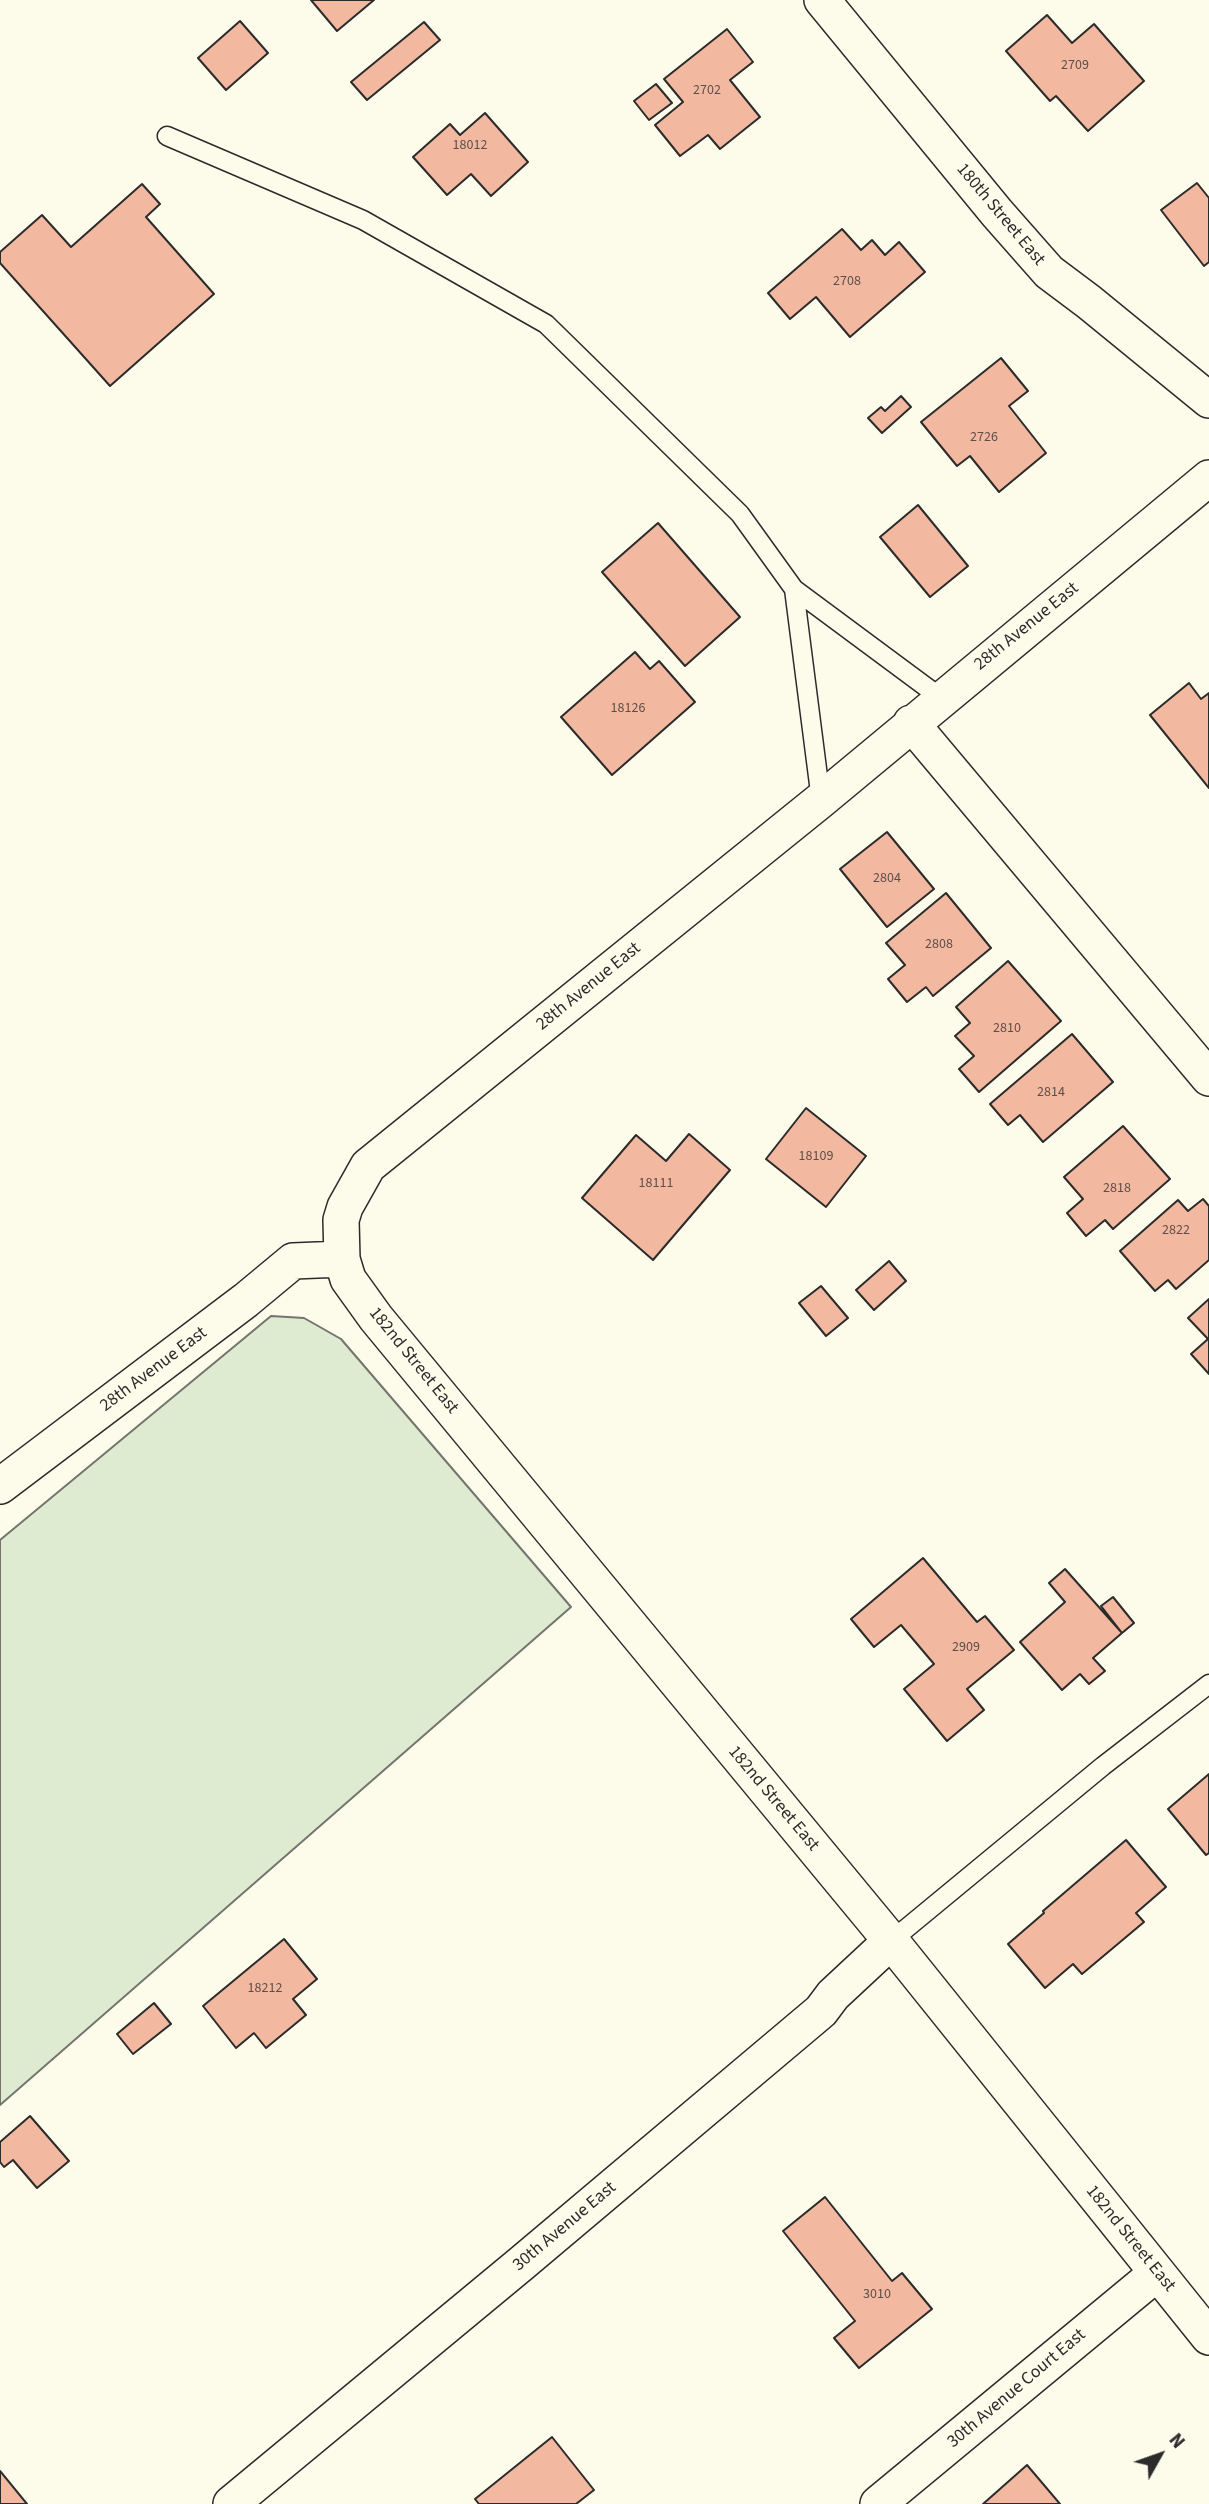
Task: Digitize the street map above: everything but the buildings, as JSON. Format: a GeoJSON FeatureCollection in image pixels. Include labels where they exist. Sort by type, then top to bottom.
{"type":"FeatureCollection","features":[{"type":"Feature","properties":{"kind":"street","name":"180th Street East"},"geometry":{"type":"LineString","coordinates":[[822,0],[997,213],[1049,272],[1209,400]]}},
{"type":"Feature","properties":{"kind":"street","name":"28th Avenue East"},"geometry":{"type":"LineString","coordinates":[[0,1486],[246,1300],[293,1261],[342,1259],[341,1220],[345,1207],[368,1166],[821,800],[1209,478]]}},
{"type":"Feature","properties":{"kind":"street"},"geometry":{"type":"LineString","coordinates":[[911,723],[1209,1078]]}},
{"type":"Feature","properties":{"kind":"street","name":"182nd Street East"},"geometry":{"type":"LineString","coordinates":[[342,1259],[348,1279],[376,1318],[891,1941],[1209,2337]]}},
{"type":"Feature","properties":{"kind":"street","name":"30th Avenue East"},"geometry":{"type":"LineString","coordinates":[[230,2504],[811,2020],[891,1941]]}},
{"type":"Feature","properties":{"kind":"street","name":"30th Avenue Court East"},"geometry":{"type":"LineString","coordinates":[[878,2504],[1157,2273]]}},
{"type":"Feature","properties":{"kind":"lane"},"geometry":{"type":"LineString","coordinates":[[167,136],[363,220],[546,324],[740,514],[794,589],[941,698]]}},
{"type":"Feature","properties":{"kind":"lane"},"geometry":{"type":"LineString","coordinates":[[794,589],[821,800]]}},
{"type":"Feature","properties":{"kind":"lane"},"geometry":{"type":"LineString","coordinates":[[891,1941],[1103,1766],[1209,1684]]}},
{"type":"Feature","properties":{"kind":"green space"},"geometry":{"type":"Polygon","coordinates":[[[271,1316],[304,1318],[341,1339],[571,1607],[0,2105],[0,1540],[271,1316]]]}}]}
